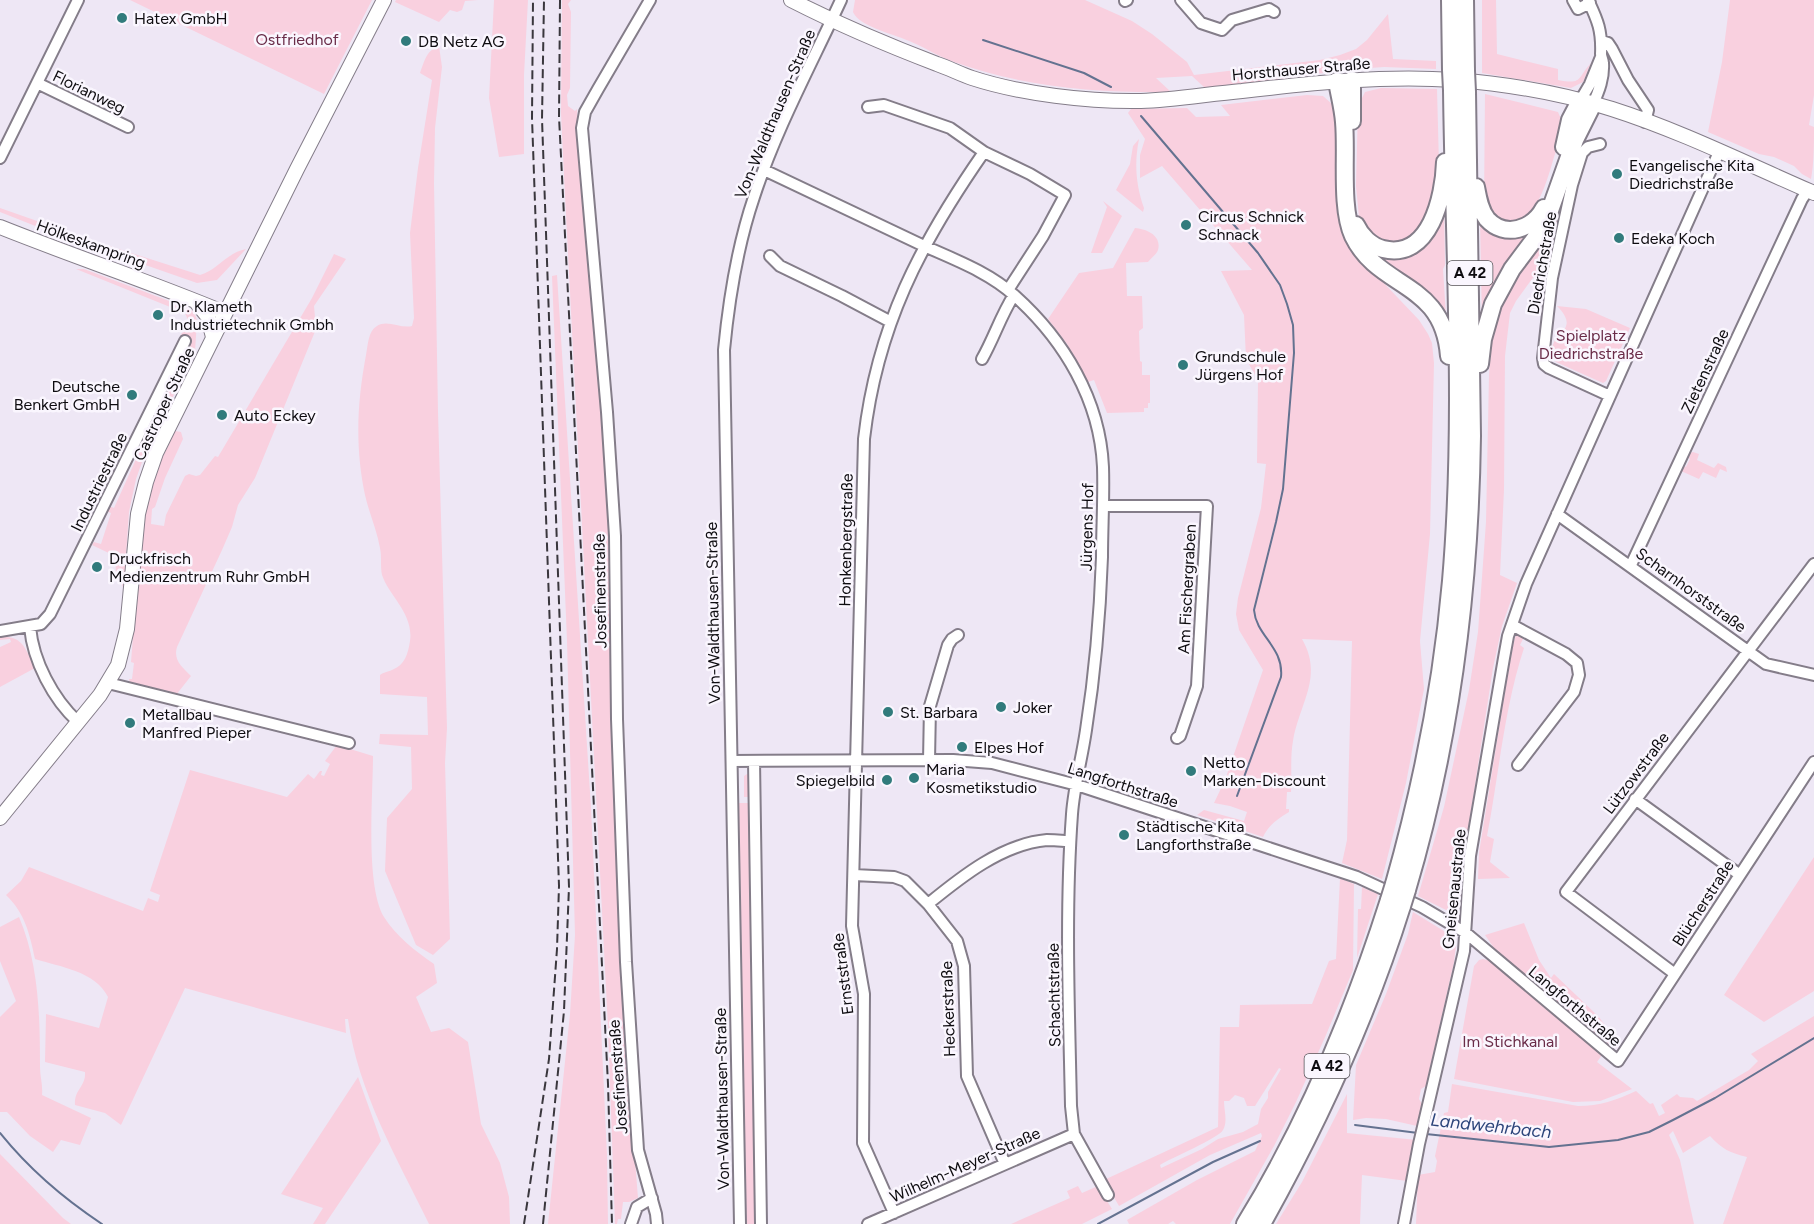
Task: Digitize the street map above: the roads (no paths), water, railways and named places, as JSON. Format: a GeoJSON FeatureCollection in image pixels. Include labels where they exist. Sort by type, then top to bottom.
{"type":"FeatureCollection","features":[{"type":"Feature","properties":{"kind":"highway","name":"A 42"},"geometry":{"type":"LineString","coordinates":[[1450,0],[1459,71]]}},
{"type":"Feature","properties":{"kind":"highway","name":"A 42"},"geometry":{"type":"LineString","coordinates":[[1262,1224],[1306,1143],[1348,1054],[1367,1007],[1398,895],[1440,678],[1453,557],[1457,426],[1457,94],[1465,0]]}},
{"type":"Feature","properties":{"kind":"highway"},"geometry":{"type":"LineString","coordinates":[[1344,81],[1353,216],[1363,237],[1381,249],[1400,250],[1412,245],[1429,229],[1435,216],[1445,166],[1446,111],[1457,94]]}},
{"type":"Feature","properties":{"kind":"highway"},"geometry":{"type":"LineString","coordinates":[[1344,81],[1347,214],[1352,233],[1360,249],[1370,261],[1417,293],[1431,306],[1442,324],[1448,347],[1450,420],[1457,426]]}},
{"type":"Feature","properties":{"kind":"highway","name":"A 42"},"geometry":{"type":"LineString","coordinates":[[1245,1224],[1295,1134],[1323,1074],[1398,895],[1432,798],[1452,698],[1467,565],[1472,436],[1467,110],[1457,94]]}},
{"type":"Feature","properties":{"kind":"highway"},"geometry":{"type":"LineString","coordinates":[[1467,110],[1475,122],[1476,183],[1482,210],[1486,217],[1497,226],[1504,229],[1520,229],[1528,226],[1543,211],[1554,182],[1570,120],[1586,102]]}},
{"type":"Feature","properties":{"kind":"highway"},"geometry":{"type":"LineString","coordinates":[[1472,436],[1480,418],[1480,362],[1493,304],[1507,277],[1548,216],[1586,102]]}},
{"type":"Feature","properties":{"kind":"main road","name":"Castroper Straße"},"geometry":{"type":"LineString","coordinates":[[0,818],[78,722],[108,682],[117,665],[126,640],[138,514],[156,453],[384,0]]}},
{"type":"Feature","properties":{"kind":"main road","name":"Horsthauser Straße"},"geometry":{"type":"LineString","coordinates":[[790,0],[831,21],[971,78],[1020,90],[1075,97],[1122,100],[1166,99],[1344,81],[1398,78],[1504,85],[1586,102],[1645,122],[1811,191]]}},
{"type":"Feature","properties":{"kind":"main road","name":"Hölkeskampring"},"geometry":{"type":"LineString","coordinates":[[0,227],[53,249],[194,300],[228,309]]}},
{"type":"Feature","properties":{"kind":"main road","name":"Hölkeskampring"},"geometry":{"type":"LineString","coordinates":[[171,290],[182,289],[197,293],[228,309]]}},
{"type":"Feature","properties":{"kind":"main road"},"geometry":{"type":"LineString","coordinates":[[194,300],[207,317],[213,338]]}},
{"type":"Feature","properties":{"kind":"street"},"geometry":{"type":"LineString","coordinates":[[0,158],[78,0]]}},
{"type":"Feature","properties":{"kind":"street","name":"Josefinenstraße"},"geometry":{"type":"LineString","coordinates":[[650,0],[585,112],[582,128],[606,401],[615,536],[617,719],[625,950],[636,1126],[638,1149],[657,1224]]}},
{"type":"Feature","properties":{"kind":"street","name":"Von-Waldthausen-Straße"},"geometry":{"type":"LineString","coordinates":[[740,1224],[724,350],[733,277],[754,197],[841,0]]}},
{"type":"Feature","properties":{"kind":"street"},"geometry":{"type":"LineString","coordinates":[[1181,0],[1201,23],[1222,30],[1232,20],[1269,9],[1274,12]]}},
{"type":"Feature","properties":{"kind":"street"},"geometry":{"type":"LineString","coordinates":[[1573,0],[1578,9],[1589,2],[1600,27],[1602,41],[1601,57],[1590,84],[1586,102]]}},
{"type":"Feature","properties":{"kind":"street"},"geometry":{"type":"LineString","coordinates":[[1602,41],[1612,49],[1628,80],[1648,110],[1645,122]]}},
{"type":"Feature","properties":{"kind":"street","name":"Florianweg"},"geometry":{"type":"LineString","coordinates":[[37,83],[128,127]]}},
{"type":"Feature","properties":{"kind":"street"},"geometry":{"type":"LineString","coordinates":[[868,107],[884,105],[950,128],[984,152],[1030,174],[1065,195],[1011,292],[996,333],[982,359]]}},
{"type":"Feature","properties":{"kind":"street","name":"Diedrichstraße"},"geometry":{"type":"LineString","coordinates":[[1600,144],[1588,147],[1582,153],[1572,185],[1552,278],[1543,358],[1544,364],[1549,368],[1610,396]]}},
{"type":"Feature","properties":{"kind":"street","name":"Honkenbergstraße"},"geometry":{"type":"LineString","coordinates":[[856,761],[864,439],[875,374],[891,322],[924,246],[984,152]]}},
{"type":"Feature","properties":{"kind":"street","name":"Gneisenaustraße"},"geometry":{"type":"LineString","coordinates":[[1404,1224],[1419,1144],[1464,951],[1470,856],[1504,658],[1512,625],[1526,584],[1719,152]]}},
{"type":"Feature","properties":{"kind":"street","name":"Jürgens Hof"},"geometry":{"type":"LineString","coordinates":[[764,170],[974,269],[1011,292],[1056,340],[1084,389],[1098,429],[1101,447],[1103,506],[1096,652],[1077,785]]}},
{"type":"Feature","properties":{"kind":"street","name":"Zietenstraße"},"geometry":{"type":"LineString","coordinates":[[1631,565],[1802,199],[1811,191]]}},
{"type":"Feature","properties":{"kind":"street"},"geometry":{"type":"LineString","coordinates":[[770,256],[780,266],[836,292],[891,322]]}},
{"type":"Feature","properties":{"kind":"street","name":"Industriestraße"},"geometry":{"type":"LineString","coordinates":[[30,627],[41,624],[50,614],[185,341]]}},
{"type":"Feature","properties":{"kind":"street","name":"Am Fischergraben"},"geometry":{"type":"LineString","coordinates":[[1103,506],[1207,506],[1197,686],[1180,736],[1177,738]]}},
{"type":"Feature","properties":{"kind":"street","name":"Scharnhorststraße"},"geometry":{"type":"LineString","coordinates":[[1557,514],[1766,664],[1814,675]]}},
{"type":"Feature","properties":{"kind":"street","name":"Lützowstraße"},"geometry":{"type":"LineString","coordinates":[[1675,974],[1566,892],[1814,564]]}},
{"type":"Feature","properties":{"kind":"street"},"geometry":{"type":"LineString","coordinates":[[1512,625],[1566,654],[1577,663],[1580,675],[1574,692],[1518,765]]}},
{"type":"Feature","properties":{"kind":"street"},"geometry":{"type":"LineString","coordinates":[[0,631],[30,627],[36,656],[60,703],[78,722]]}},
{"type":"Feature","properties":{"kind":"street"},"geometry":{"type":"LineString","coordinates":[[929,760],[928,721],[933,693],[948,645],[958,635]]}},
{"type":"Feature","properties":{"kind":"street"},"geometry":{"type":"LineString","coordinates":[[108,682],[349,743]]}},
{"type":"Feature","properties":{"kind":"street","name":"Langforthstraße"},"geometry":{"type":"LineString","coordinates":[[732,761],[929,760],[992,763],[1077,785],[1357,877],[1415,903],[1466,933],[1618,1061]]}},
{"type":"Feature","properties":{"kind":"street"},"geometry":{"type":"LineString","coordinates":[[754,761],[760,1224]]}},
{"type":"Feature","properties":{"kind":"street","name":"Ernststraße"},"geometry":{"type":"LineString","coordinates":[[856,761],[853,938],[864,994],[862,1136],[865,1149],[894,1213]]}},
{"type":"Feature","properties":{"kind":"street","name":"Blücherstraße"},"geometry":{"type":"LineString","coordinates":[[1618,1061],[1814,762]]}},
{"type":"Feature","properties":{"kind":"street","name":"Schachtstraße"},"geometry":{"type":"LineString","coordinates":[[1077,785],[1070,841],[1067,914],[1071,1106],[1074,1134],[1108,1195]]}},
{"type":"Feature","properties":{"kind":"street"},"geometry":{"type":"LineString","coordinates":[[1635,799],[1740,875]]}},
{"type":"Feature","properties":{"kind":"street"},"geometry":{"type":"LineString","coordinates":[[928,904],[961,878],[999,855],[1046,840],[1070,841]]}},
{"type":"Feature","properties":{"kind":"street","name":"Heckerstraße"},"geometry":{"type":"LineString","coordinates":[[854,874],[900,879],[913,887],[952,933],[960,948],[964,966],[966,1076],[1005,1164]]}},
{"type":"Feature","properties":{"kind":"street","name":"Wilhelm-Meyer-Straße"},"geometry":{"type":"LineString","coordinates":[[868,1224],[1074,1134]]}},
{"type":"Feature","properties":{"kind":"street"},"geometry":{"type":"LineString","coordinates":[[631,1224],[637,1207],[652,1198]]}},
{"type":"Feature","properties":{"kind":"waterway"},"geometry":{"type":"LineString","coordinates":[[983,40],[1084,73],[1111,87]]}},
{"type":"Feature","properties":{"kind":"waterway"},"geometry":{"type":"LineString","coordinates":[[1141,116],[1258,253],[1280,285],[1293,325],[1294,353],[1283,489],[1254,610],[1259,627],[1278,658],[1281,677],[1237,796]]}},
{"type":"Feature","properties":{"kind":"waterway","name":"Landwehrbach"},"geometry":{"type":"LineString","coordinates":[[1426,1134],[1549,1147],[1618,1140],[1649,1132],[1673,1120],[1715,1098],[1814,1038]]}},
{"type":"Feature","properties":{"kind":"waterway","name":"Landwehrbach"},"geometry":{"type":"LineString","coordinates":[[1355,1125],[1418,1133]]}},
{"type":"Feature","properties":{"kind":"waterway"},"geometry":{"type":"LineString","coordinates":[[0,1133],[48,1183],[102,1224]]}},
{"type":"Feature","properties":{"kind":"waterway","name":"Landwehrbach"},"geometry":{"type":"LineString","coordinates":[[1098,1224],[1213,1162],[1260,1141]]}},
{"type":"Feature","properties":{"kind":"railway"},"geometry":{"type":"LineString","coordinates":[[524,1224],[549,1059],[559,886],[532,118],[533,0]]}},
{"type":"Feature","properties":{"kind":"railway"},"geometry":{"type":"LineString","coordinates":[[543,1224],[564,1011],[569,887],[542,119],[544,0]]}},
{"type":"Feature","properties":{"kind":"railway"},"geometry":{"type":"LineString","coordinates":[[560,0],[559,117],[608,1084],[612,1224]]}},
{"type":"Feature","properties":{"kind":"place","name":"Hatex GmbH"},"geometry":{"type":"Point","coordinates":[122,18]}},
{"type":"Feature","properties":{"kind":"place","name":"DB Netz AG"},"geometry":{"type":"Point","coordinates":[406,41]}},
{"type":"Feature","properties":{"kind":"place","name":"Evangelische Kita Diedrichstraße"},"geometry":{"type":"Point","coordinates":[1617,174]}},
{"type":"Feature","properties":{"kind":"place","name":"Circus Schnick Schnack"},"geometry":{"type":"Point","coordinates":[1186,225]}},
{"type":"Feature","properties":{"kind":"place","name":"Edeka Koch"},"geometry":{"type":"Point","coordinates":[1619,238]}},
{"type":"Feature","properties":{"kind":"place","name":"Dr. Klameth Industrietechnik Gmbh"},"geometry":{"type":"Point","coordinates":[158,315]}},
{"type":"Feature","properties":{"kind":"place","name":"Grundschule Jürgens Hof"},"geometry":{"type":"Point","coordinates":[1183,365]}},
{"type":"Feature","properties":{"kind":"place","name":"Deutsche Benkert GmbH"},"geometry":{"type":"Point","coordinates":[132,395]}},
{"type":"Feature","properties":{"kind":"place","name":"Auto Eckey"},"geometry":{"type":"Point","coordinates":[222,415]}},
{"type":"Feature","properties":{"kind":"place","name":"Druckfrisch Medienzentrum Ruhr GmbH"},"geometry":{"type":"Point","coordinates":[97,567]}},
{"type":"Feature","properties":{"kind":"place","name":"Joker"},"geometry":{"type":"Point","coordinates":[1001,707]}},
{"type":"Feature","properties":{"kind":"place","name":"St. Barbara"},"geometry":{"type":"Point","coordinates":[888,712]}},
{"type":"Feature","properties":{"kind":"place","name":"Metallbau Manfred Pieper"},"geometry":{"type":"Point","coordinates":[130,723]}},
{"type":"Feature","properties":{"kind":"place","name":"Elpes Hof"},"geometry":{"type":"Point","coordinates":[962,747]}},
{"type":"Feature","properties":{"kind":"place","name":"Netto Marken-Discount"},"geometry":{"type":"Point","coordinates":[1191,771]}},
{"type":"Feature","properties":{"kind":"place","name":"Maria Kosmetikstudio"},"geometry":{"type":"Point","coordinates":[914,778]}},
{"type":"Feature","properties":{"kind":"place","name":"Spiegelbild"},"geometry":{"type":"Point","coordinates":[887,780]}},
{"type":"Feature","properties":{"kind":"place","name":"Städtische Kita Langforthstraße"},"geometry":{"type":"Point","coordinates":[1124,835]}},
{"type":"Feature","properties":{"kind":"park label","name":"Ostfriedhof"},"geometry":{"type":"Point","coordinates":[297,39]}},
{"type":"Feature","properties":{"kind":"park label","name":"Spielplatz Diedrichstraße"},"geometry":{"type":"Point","coordinates":[1591,344]}},
{"type":"Feature","properties":{"kind":"park label","name":"Im Stichkanal"},"geometry":{"type":"Point","coordinates":[1510,1041]}}]}
